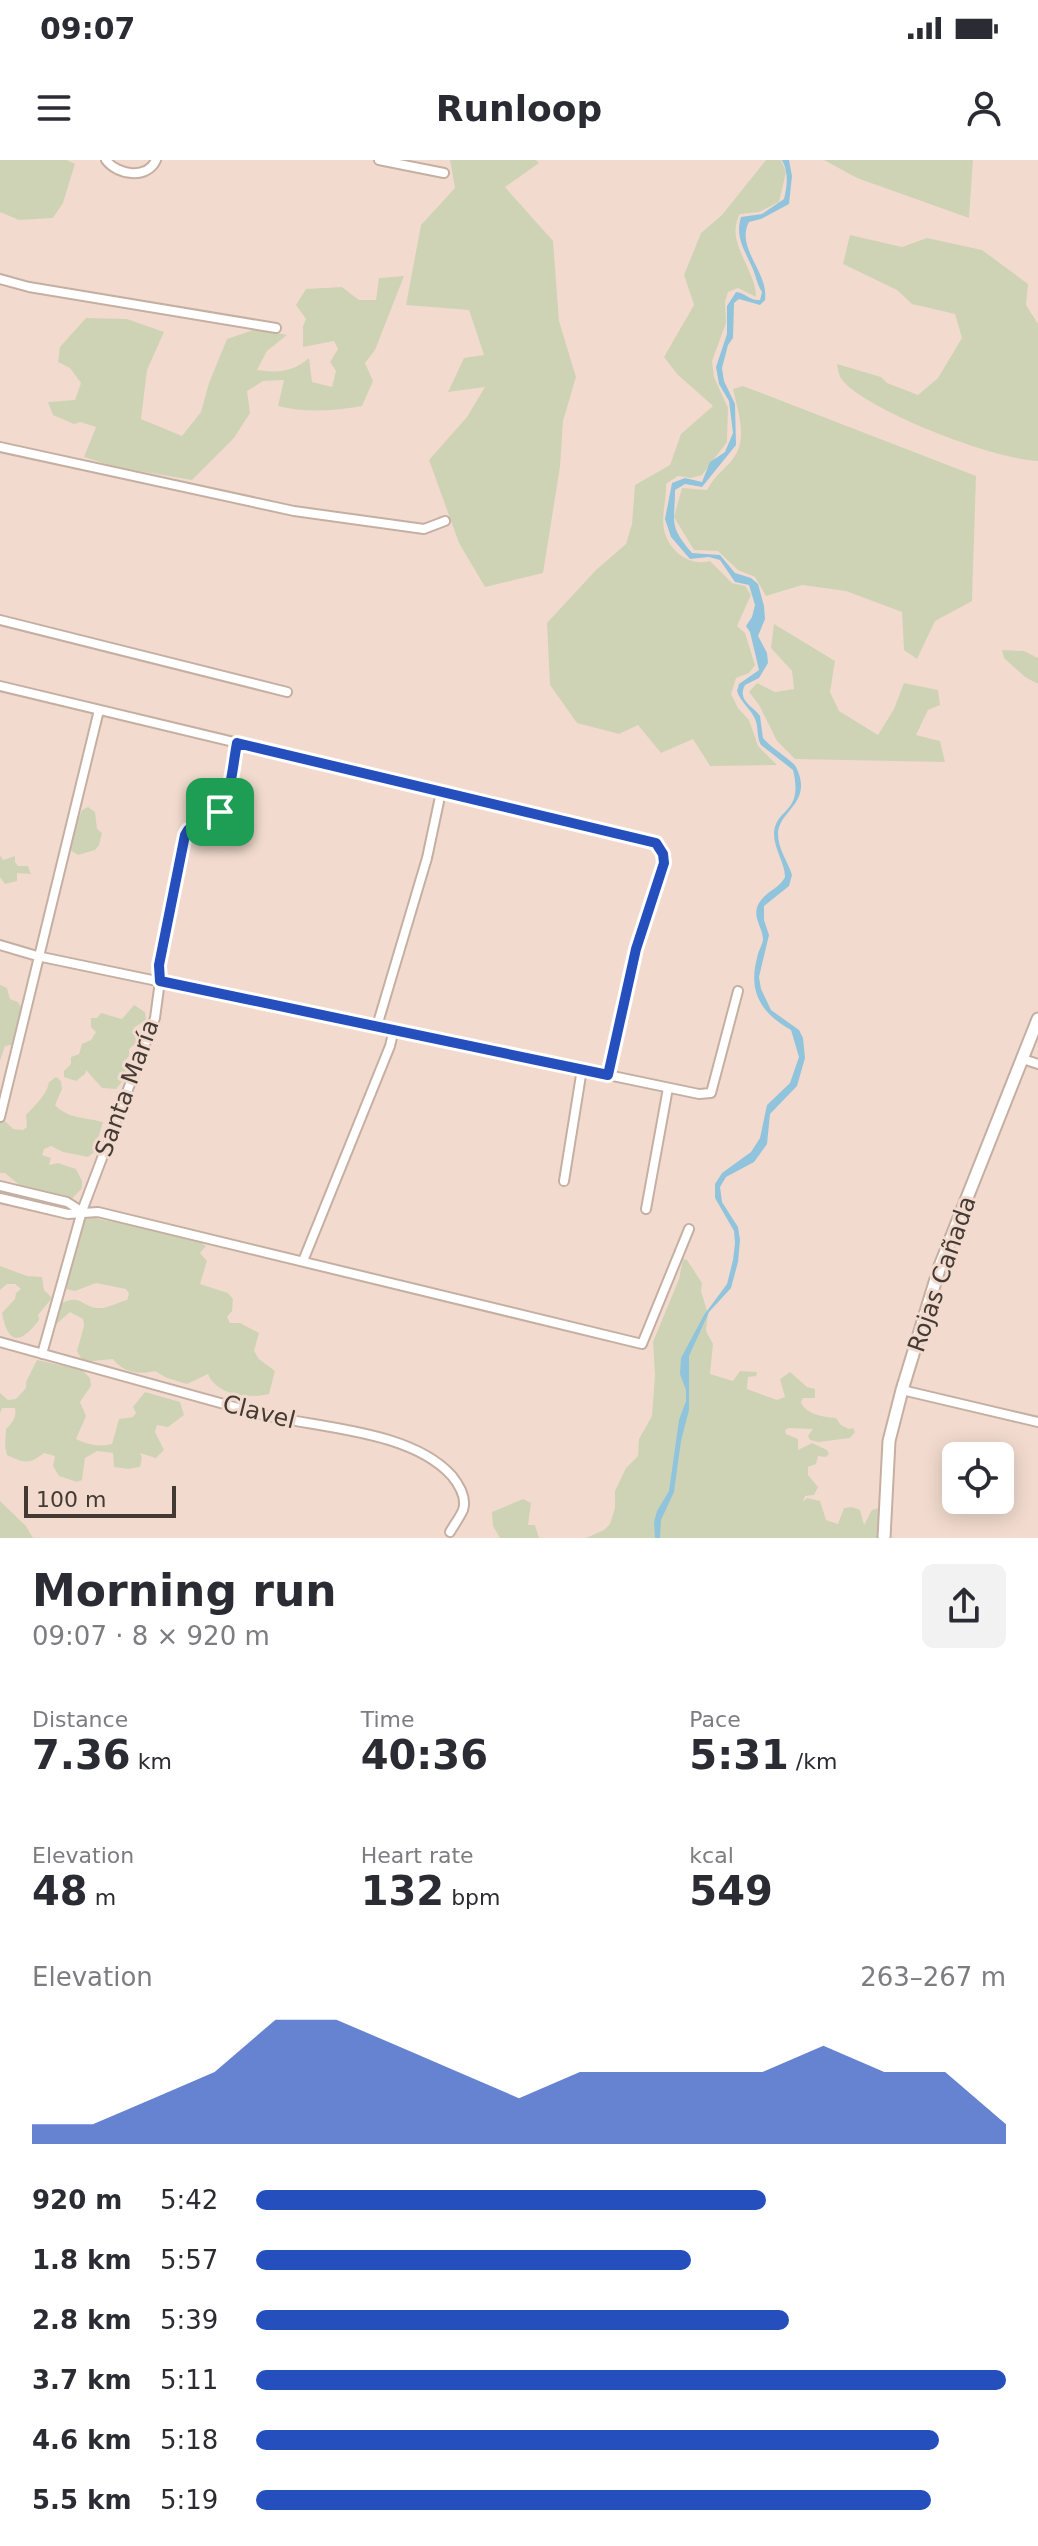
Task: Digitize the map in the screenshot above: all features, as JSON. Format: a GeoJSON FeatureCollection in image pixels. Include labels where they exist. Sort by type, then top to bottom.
{"type":"FeatureCollection","features":[{"type":"Feature","properties":{"kind":"main road","name":"Rojas Cañada"},"geometry":{"type":"LineString","coordinates":[[884,1538],[889,1441],[902,1390],[940,1266],[1038,1019]]}},
{"type":"Feature","properties":{"kind":"street"},"geometry":{"type":"LineString","coordinates":[[106,160],[117,171],[126,173],[144,172],[154,166],[156,160]]}},
{"type":"Feature","properties":{"kind":"street"},"geometry":{"type":"LineString","coordinates":[[379,160],[444,173]]}},
{"type":"Feature","properties":{"kind":"street"},"geometry":{"type":"LineString","coordinates":[[0,279],[29,287],[276,328]]}},
{"type":"Feature","properties":{"kind":"street"},"geometry":{"type":"LineString","coordinates":[[0,447],[294,511],[424,529],[445,521]]}},
{"type":"Feature","properties":{"kind":"street"},"geometry":{"type":"LineString","coordinates":[[0,620],[287,692]]}},
{"type":"Feature","properties":{"kind":"street"},"geometry":{"type":"LineString","coordinates":[[0,686],[656,843],[663,854],[664,863],[636,949],[608,1075]]}},
{"type":"Feature","properties":{"kind":"street"},"geometry":{"type":"LineString","coordinates":[[0,1117],[99,710]]}},
{"type":"Feature","properties":{"kind":"street","name":"Santa María"},"geometry":{"type":"LineString","coordinates":[[42,1354],[82,1211],[155,1018],[159,965],[185,835],[188,830],[203,826],[220,812],[226,798],[237,743]]}},
{"type":"Feature","properties":{"kind":"street"},"geometry":{"type":"LineString","coordinates":[[377,1026],[427,858],[441,792]]}},
{"type":"Feature","properties":{"kind":"street"},"geometry":{"type":"LineString","coordinates":[[0,945],[37,956],[699,1094],[711,1093],[738,991]]}},
{"type":"Feature","properties":{"kind":"street"},"geometry":{"type":"LineString","coordinates":[[303,1261],[390,1046],[394,1029]]}},
{"type":"Feature","properties":{"kind":"street"},"geometry":{"type":"LineString","coordinates":[[1023,1059],[1038,1064]]}},
{"type":"Feature","properties":{"kind":"street"},"geometry":{"type":"LineString","coordinates":[[564,1181],[582,1069]]}},
{"type":"Feature","properties":{"kind":"street"},"geometry":{"type":"LineString","coordinates":[[646,1209],[668,1088]]}},
{"type":"Feature","properties":{"kind":"street"},"geometry":{"type":"LineString","coordinates":[[0,1186],[67,1202],[82,1211]]}},
{"type":"Feature","properties":{"kind":"street"},"geometry":{"type":"LineString","coordinates":[[0,1198],[68,1214],[98,1212],[642,1344],[689,1229]]}},
{"type":"Feature","properties":{"kind":"street","name":"Clavel"},"geometry":{"type":"LineString","coordinates":[[0,1342],[260,1414],[298,1423],[354,1430],[426,1455],[444,1467],[458,1483],[463,1495],[463,1509],[450,1532]]}},
{"type":"Feature","properties":{"kind":"street"},"geometry":{"type":"LineString","coordinates":[[902,1390],[1038,1422]]}},
{"type":"Feature","properties":{"kind":"green space"},"geometry":{"type":"Polygon","coordinates":[[[0,160],[67,160],[75,164],[63,203],[53,218],[19,220],[0,212],[0,160]]]}},
{"type":"Feature","properties":{"kind":"green space"},"geometry":{"type":"Polygon","coordinates":[[[450,160],[536,160],[539,163],[505,187],[553,241],[559,321],[576,377],[563,421],[560,467],[543,573],[485,587],[459,543],[429,460],[467,417],[485,387],[448,392],[464,358],[484,355],[469,310],[406,305],[421,225],[455,188],[450,160]]]}},
{"type":"Feature","properties":{"kind":"green space"},"geometry":{"type":"Polygon","coordinates":[[[766,160],[781,160],[786,172],[779,202],[759,212],[740,214],[736,224],[738,245],[756,297],[738,288],[728,292],[726,323],[712,361],[714,377],[728,408],[727,442],[702,475],[691,478],[678,476],[666,484],[663,523],[670,544],[681,556],[695,562],[710,561],[732,583],[745,586],[751,595],[737,626],[745,633],[755,665],[749,673],[736,678],[731,694],[749,720],[758,746],[777,765],[710,766],[693,739],[661,753],[638,725],[619,734],[577,723],[550,685],[547,623],[596,570],[626,544],[632,524],[635,485],[670,465],[681,434],[713,406],[677,374],[664,357],[694,305],[684,275],[701,233],[722,215],[766,160]]]}},
{"type":"Feature","properties":{"kind":"green space"},"geometry":{"type":"Polygon","coordinates":[[[824,160],[973,160],[969,218],[857,178],[824,160]]]}},
{"type":"Feature","properties":{"kind":"green space"},"geometry":{"type":"Polygon","coordinates":[[[850,235],[902,247],[927,238],[982,250],[1028,284],[1026,305],[1038,324],[1038,461],[994,452],[905,420],[857,393],[842,379],[837,364],[881,377],[887,383],[918,395],[938,378],[962,338],[955,314],[912,304],[897,290],[843,264],[850,235]]]}},
{"type":"Feature","properties":{"kind":"green space"},"geometry":{"type":"Polygon","coordinates":[[[404,276],[375,350],[365,363],[373,381],[362,406],[298,410],[278,406],[284,380],[263,381],[247,391],[250,413],[234,438],[192,480],[115,467],[84,457],[96,427],[80,422],[74,424],[53,415],[48,402],[75,400],[81,383],[70,368],[58,362],[60,347],[86,318],[127,319],[164,332],[147,370],[141,419],[182,436],[201,412],[227,339],[256,329],[287,335],[267,351],[257,370],[285,370],[309,358],[312,382],[332,387],[336,371],[330,362],[338,349],[334,341],[303,347],[306,319],[296,305],[306,289],[342,287],[359,300],[376,300],[379,278],[404,276]]]}},
{"type":"Feature","properties":{"kind":"green space"},"geometry":{"type":"Polygon","coordinates":[[[743,386],[976,476],[972,601],[935,621],[917,659],[904,650],[902,612],[846,591],[802,585],[766,596],[755,577],[738,570],[718,551],[694,550],[674,517],[682,488],[707,490],[736,454],[741,431],[733,389],[743,386]]]}},
{"type":"Feature","properties":{"kind":"green space"},"geometry":{"type":"Polygon","coordinates":[[[774,624],[835,661],[830,692],[839,711],[878,735],[894,709],[904,683],[938,690],[940,705],[928,710],[916,735],[940,741],[945,762],[795,759],[777,741],[749,692],[757,683],[775,692],[794,689],[792,671],[771,648],[774,624]]]}},
{"type":"Feature","properties":{"kind":"green space"},"geometry":{"type":"Polygon","coordinates":[[[1002,650],[1024,651],[1038,658],[1038,684],[1004,658],[1002,650]]]}},
{"type":"Feature","properties":{"kind":"green space"},"geometry":{"type":"Polygon","coordinates":[[[88,807],[95,812],[97,829],[102,833],[95,850],[78,855],[70,850],[71,839],[82,810],[88,807]]]}},
{"type":"Feature","properties":{"kind":"green space"},"geometry":{"type":"Polygon","coordinates":[[[0,855],[3,860],[15,856],[18,866],[28,866],[31,874],[17,873],[17,881],[5,884],[0,877],[0,855]]]}},
{"type":"Feature","properties":{"kind":"green space"},"geometry":{"type":"Polygon","coordinates":[[[0,985],[7,988],[10,999],[18,1002],[29,1020],[17,1031],[12,1045],[5,1046],[0,1061],[0,985]]]}},
{"type":"Feature","properties":{"kind":"green space"},"geometry":{"type":"Polygon","coordinates":[[[134,1005],[145,1012],[146,1020],[135,1027],[136,1043],[129,1049],[129,1056],[124,1062],[129,1073],[116,1089],[102,1088],[86,1070],[76,1081],[64,1077],[71,1057],[79,1054],[82,1044],[91,1040],[96,1032],[91,1027],[91,1018],[97,1018],[101,1013],[122,1019],[134,1005]]]}},
{"type":"Feature","properties":{"kind":"green space"},"geometry":{"type":"Polygon","coordinates":[[[56,1077],[61,1081],[62,1089],[55,1105],[60,1110],[103,1122],[94,1152],[88,1157],[51,1146],[44,1149],[42,1155],[51,1158],[49,1165],[58,1163],[76,1169],[82,1188],[71,1200],[38,1204],[23,1197],[23,1188],[5,1173],[0,1173],[0,1120],[3,1119],[13,1129],[23,1130],[27,1127],[26,1115],[56,1077]]]}},
{"type":"Feature","properties":{"kind":"green space"},"geometry":{"type":"Polygon","coordinates":[[[91,1217],[165,1230],[206,1246],[200,1253],[207,1261],[200,1284],[228,1293],[233,1299],[232,1311],[227,1317],[230,1323],[240,1323],[259,1333],[254,1351],[275,1371],[269,1394],[234,1394],[218,1387],[208,1374],[187,1384],[155,1371],[138,1373],[127,1370],[113,1359],[83,1362],[77,1351],[83,1319],[70,1312],[51,1329],[52,1309],[70,1300],[105,1307],[127,1300],[129,1294],[126,1289],[96,1283],[75,1291],[66,1289],[65,1250],[83,1219],[91,1217]]]}},
{"type":"Feature","properties":{"kind":"green space"},"geometry":{"type":"Polygon","coordinates":[[[683,1259],[687,1260],[702,1283],[701,1291],[708,1314],[706,1331],[713,1344],[710,1374],[733,1381],[740,1371],[757,1372],[756,1376],[748,1377],[747,1389],[777,1400],[785,1397],[780,1379],[790,1372],[807,1387],[815,1389],[815,1398],[803,1398],[801,1402],[806,1409],[820,1416],[836,1418],[841,1425],[853,1428],[855,1432],[850,1438],[819,1442],[810,1440],[808,1436],[813,1429],[785,1430],[786,1434],[798,1439],[798,1450],[812,1443],[829,1454],[826,1457],[818,1456],[816,1464],[808,1467],[808,1475],[818,1487],[814,1495],[805,1496],[803,1502],[807,1498],[820,1501],[826,1520],[838,1524],[844,1508],[860,1510],[864,1525],[872,1510],[883,1507],[890,1538],[586,1538],[610,1524],[615,1508],[615,1491],[626,1468],[638,1456],[639,1439],[652,1416],[655,1375],[653,1342],[679,1279],[683,1259]]]}},
{"type":"Feature","properties":{"kind":"green space"},"geometry":{"type":"Polygon","coordinates":[[[0,1266],[27,1276],[42,1277],[44,1290],[52,1298],[38,1315],[39,1320],[21,1337],[16,1338],[8,1331],[2,1313],[21,1289],[15,1284],[7,1284],[0,1290],[0,1266]]]}},
{"type":"Feature","properties":{"kind":"green space"},"geometry":{"type":"Polygon","coordinates":[[[37,1360],[82,1370],[90,1378],[91,1386],[80,1402],[86,1416],[76,1439],[80,1441],[112,1444],[119,1419],[133,1417],[136,1413],[133,1407],[145,1392],[180,1402],[184,1415],[168,1427],[157,1425],[155,1432],[164,1450],[156,1458],[140,1453],[140,1467],[114,1467],[113,1453],[97,1451],[85,1458],[82,1480],[77,1482],[59,1476],[53,1466],[55,1456],[44,1453],[34,1460],[22,1461],[7,1455],[5,1447],[6,1429],[14,1420],[15,1408],[2,1408],[0,1413],[0,1393],[8,1400],[16,1399],[26,1388],[37,1360]]]}},
{"type":"Feature","properties":{"kind":"green space"},"geometry":{"type":"Polygon","coordinates":[[[523,1499],[531,1503],[528,1525],[535,1525],[539,1538],[500,1538],[493,1526],[492,1512],[523,1499]]]}},
{"type":"Feature","properties":{"kind":"green space"},"geometry":{"type":"Polygon","coordinates":[[[0,1501],[26,1526],[33,1538],[0,1538],[0,1501]]]}},
{"type":"Feature","properties":{"kind":"water"},"geometry":{"type":"Polygon","coordinates":[[[782,160],[789,160],[792,176],[789,204],[749,222],[746,232],[749,251],[765,290],[765,300],[760,305],[739,299],[734,303],[733,338],[722,368],[724,381],[735,404],[736,445],[702,487],[685,484],[675,490],[674,517],[679,536],[692,553],[720,555],[735,573],[758,584],[764,606],[765,619],[758,636],[767,653],[768,663],[759,678],[745,685],[743,695],[760,716],[763,738],[796,767],[801,789],[778,834],[792,875],[789,886],[764,906],[769,935],[759,977],[771,1010],[799,1030],[805,1058],[797,1086],[770,1114],[767,1144],[754,1162],[726,1177],[720,1187],[722,1202],[738,1227],[738,1262],[731,1288],[709,1312],[689,1356],[689,1410],[674,1492],[661,1520],[660,1538],[655,1538],[654,1522],[669,1491],[679,1420],[686,1401],[680,1374],[681,1358],[704,1315],[727,1284],[733,1260],[734,1231],[715,1198],[715,1184],[722,1173],[751,1152],[760,1138],[767,1105],[790,1083],[799,1057],[791,1030],[765,1009],[754,981],[763,940],[757,908],[785,877],[774,834],[779,819],[795,795],[793,770],[761,745],[755,719],[737,691],[739,684],[759,670],[746,626],[755,605],[749,585],[735,582],[720,560],[709,557],[690,559],[671,537],[665,519],[672,483],[685,478],[702,482],[710,462],[725,452],[733,433],[729,401],[719,384],[716,367],[727,334],[727,306],[736,292],[760,300],[762,292],[741,243],[739,224],[741,217],[762,214],[784,199],[787,184],[782,160]]]}},
{"type":"Feature","properties":{"kind":"route"},"geometry":{"type":"LineString","coordinates":[[237,743],[656,843],[663,854],[664,863],[636,949],[608,1075],[160,981],[159,965],[185,835],[188,830],[203,826],[220,812],[226,798],[237,743]]}}]}
